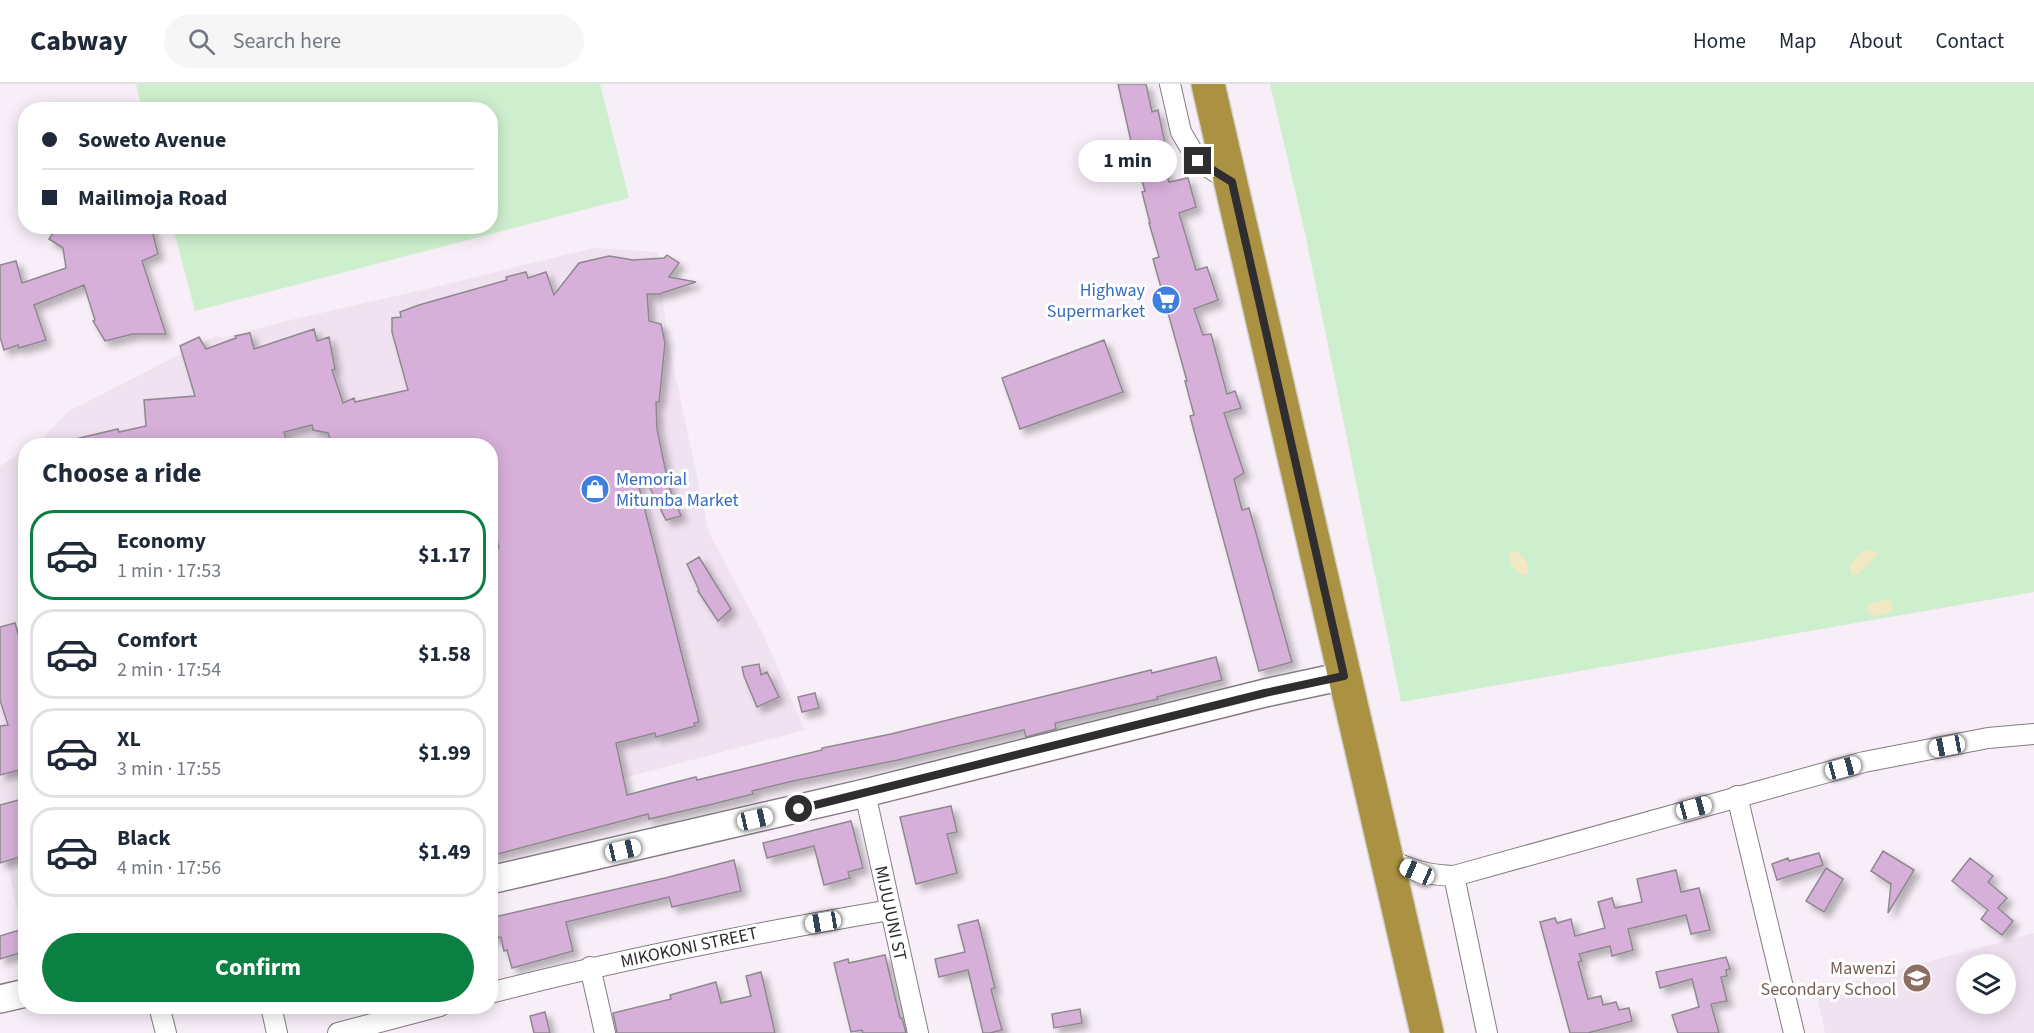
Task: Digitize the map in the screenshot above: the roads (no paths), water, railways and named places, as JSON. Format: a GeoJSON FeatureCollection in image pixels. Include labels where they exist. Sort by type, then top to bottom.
{"type":"FeatureCollection","features":[{"type":"Feature","properties":{"kind":"highway"},"geometry":{"type":"LineString","coordinates":[[1208,84],[1427,1033]]}},
{"type":"Feature","properties":{"kind":"street"},"geometry":{"type":"LineString","coordinates":[[1170,84],[1181,132],[1198,161],[1232,182]]}},
{"type":"Feature","properties":{"kind":"street"},"geometry":{"type":"LineString","coordinates":[[498,878],[865,793],[1265,693],[1344,676]]}},
{"type":"Feature","properties":{"kind":"street"},"geometry":{"type":"LineString","coordinates":[[1387,859],[1432,876],[1454,876],[1864,762],[1988,738],[2034,734]]}},
{"type":"Feature","properties":{"kind":"street","name":"MIJUJUNI ST"},"geometry":{"type":"LineString","coordinates":[[865,793],[918,1033]]}},
{"type":"Feature","properties":{"kind":"street"},"geometry":{"type":"LineString","coordinates":[[1737,796],[1794,1033]]}},
{"type":"Feature","properties":{"kind":"street"},"geometry":{"type":"LineString","coordinates":[[1454,876],[1487,1033]]}},
{"type":"Feature","properties":{"kind":"street","name":"MIKOKONI STREET"},"geometry":{"type":"LineString","coordinates":[[498,991],[590,967],[756,933],[890,910]]}},
{"type":"Feature","properties":{"kind":"street"},"geometry":{"type":"LineString","coordinates":[[590,967],[605,1033]]}},
{"type":"Feature","properties":{"kind":"street"},"geometry":{"type":"LineString","coordinates":[[0,999],[18,995]]}},
{"type":"Feature","properties":{"kind":"street"},"geometry":{"type":"LineString","coordinates":[[161,1014],[166,1033]]}},
{"type":"Feature","properties":{"kind":"street"},"geometry":{"type":"LineString","coordinates":[[273,1014],[277,1033]]}},
{"type":"Feature","properties":{"kind":"street"},"geometry":{"type":"LineString","coordinates":[[338,1033],[410,1014]]}},
{"type":"Feature","properties":{"kind":"place","name":"Highway Supermarket"},"geometry":{"type":"Point","coordinates":[1166,300]}},
{"type":"Feature","properties":{"kind":"place","name":"Memorial Mitumba Market"},"geometry":{"type":"Point","coordinates":[595,489]}},
{"type":"Feature","properties":{"kind":"place","name":"Mawenzi Secondary School"},"geometry":{"type":"Point","coordinates":[1917,978]}}]}
